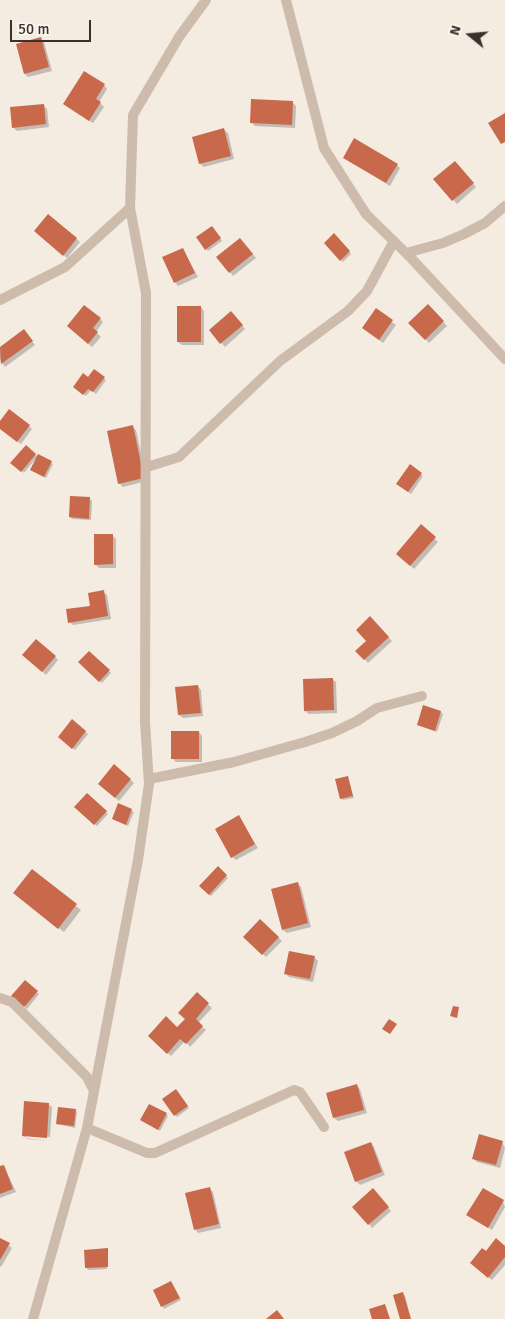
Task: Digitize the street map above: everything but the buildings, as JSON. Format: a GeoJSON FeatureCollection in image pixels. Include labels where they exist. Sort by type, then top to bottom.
{"type":"FeatureCollection","features":[{"type":"Feature","properties":{"kind":"street"},"geometry":{"type":"LineString","coordinates":[[33,1319],[88,1128],[93,1089],[138,860],[149,779],[145,722],[146,293],[130,208],[133,115],[179,37],[206,0]]}},
{"type":"Feature","properties":{"kind":"street"},"geometry":{"type":"LineString","coordinates":[[286,0],[324,148],[366,214],[406,253],[505,359]]}},
{"type":"Feature","properties":{"kind":"street"},"geometry":{"type":"LineString","coordinates":[[406,253],[442,243],[464,234],[485,223],[505,206]]}},
{"type":"Feature","properties":{"kind":"street"},"geometry":{"type":"LineString","coordinates":[[0,300],[65,268],[130,208]]}},
{"type":"Feature","properties":{"kind":"street"},"geometry":{"type":"LineString","coordinates":[[146,467],[179,457],[280,362],[348,311],[367,291],[394,241]]}},
{"type":"Feature","properties":{"kind":"street"},"geometry":{"type":"LineString","coordinates":[[149,779],[234,762],[305,742],[332,733],[357,721],[377,708],[422,696]]}},
{"type":"Feature","properties":{"kind":"street"},"geometry":{"type":"LineString","coordinates":[[0,998],[12,1002],[87,1077],[93,1089]]}},
{"type":"Feature","properties":{"kind":"street"},"geometry":{"type":"LineString","coordinates":[[88,1128],[147,1153],[155,1153],[294,1090],[300,1092],[324,1127]]}}]}
